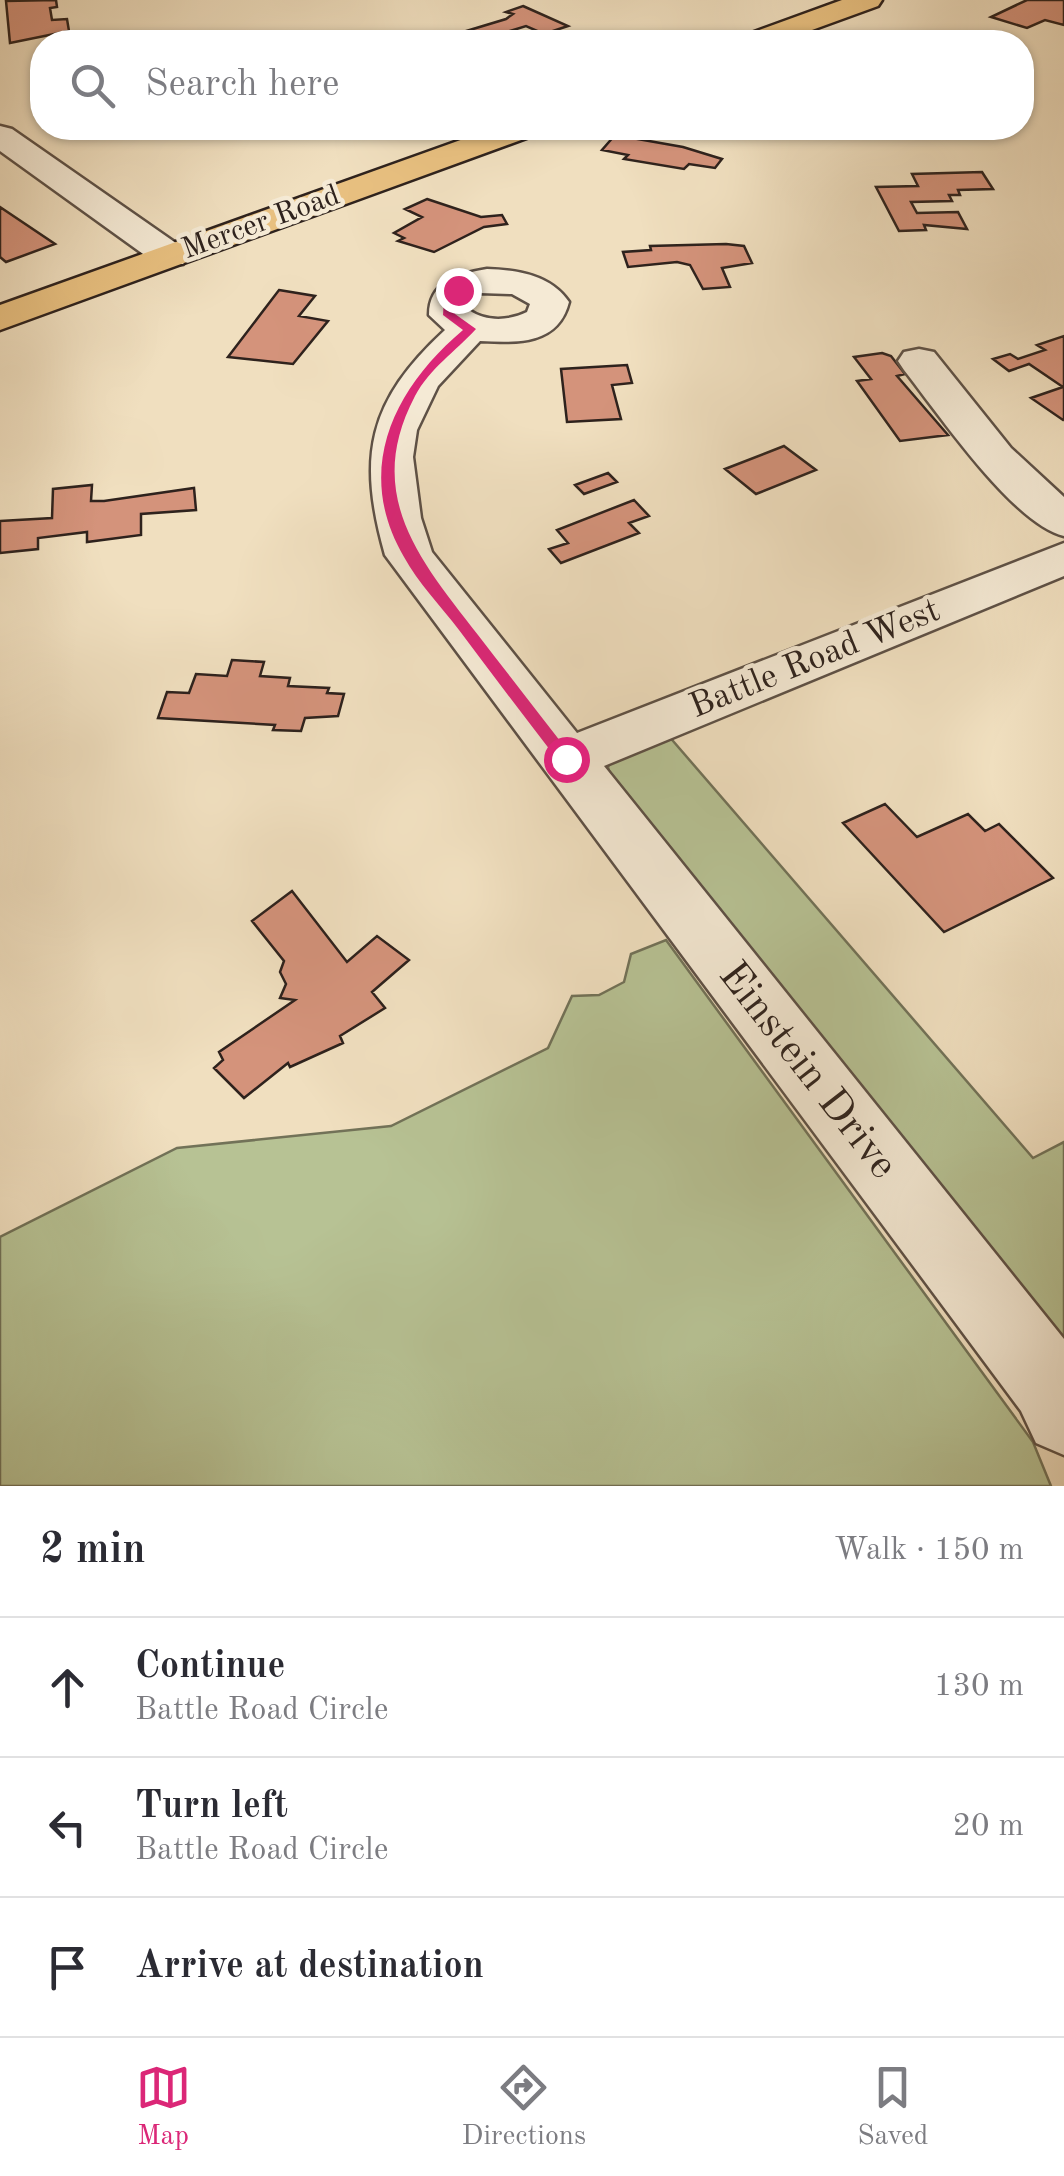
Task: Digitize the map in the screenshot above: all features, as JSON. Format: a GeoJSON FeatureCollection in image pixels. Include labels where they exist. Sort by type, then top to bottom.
{"type":"FeatureCollection","features":[{"type":"Feature","properties":{"kind":"main road"},"geometry":{"type":"LineString","coordinates":[[786,30],[868,0]]}},
{"type":"Feature","properties":{"kind":"main road","name":"Mercer Road"},"geometry":{"type":"LineString","coordinates":[[0,318],[489,140]]}},
{"type":"Feature","properties":{"kind":"street"},"geometry":{"type":"LineString","coordinates":[[0,136],[170,256]]}},
{"type":"Feature","properties":{"kind":"street","name":"Einstein Drive"},"geometry":{"type":"LineString","coordinates":[[470,329],[433,361],[410,393],[395,426],[388,462],[392,505],[409,555],[1059,1398]]}},
{"type":"Feature","properties":{"kind":"street"},"geometry":{"type":"LineString","coordinates":[[920,361],[996,457],[1064,522]]}},
{"type":"Feature","properties":{"kind":"street","name":"Battle Road West"},"geometry":{"type":"LineString","coordinates":[[566,759],[1064,558]]}},
{"type":"Feature","properties":{"kind":"green space"},"geometry":{"type":"Polygon","coordinates":[[[667,734],[1033,1158],[1064,1142],[1064,1342],[613,786],[608,767],[612,758],[667,734]]]}},
{"type":"Feature","properties":{"kind":"green space"},"geometry":{"type":"Polygon","coordinates":[[[666,940],[1033,1442],[1051,1486],[0,1486],[0,1237],[177,1148],[391,1126],[548,1048],[572,996],[599,995],[624,982],[631,954],[666,940]]]}},
{"type":"Feature","properties":{"kind":"building"},"geometry":{"type":"Polygon","coordinates":[[[56,0],[57,7],[50,8],[52,20],[67,19],[69,30],[30,30],[30,39],[10,43],[6,1],[56,0]]]}},
{"type":"Feature","properties":{"kind":"building"},"geometry":{"type":"Polygon","coordinates":[[[1027,0],[1064,0],[1064,25],[1045,20],[1027,28],[991,17],[1027,0]]]}},
{"type":"Feature","properties":{"kind":"building"},"geometry":{"type":"Polygon","coordinates":[[[523,6],[568,26],[556,30],[526,26],[513,30],[470,30],[513,14],[506,12],[523,6]]]}},
{"type":"Feature","properties":{"kind":"building"},"geometry":{"type":"Polygon","coordinates":[[[611,140],[643,140],[722,159],[715,168],[689,164],[684,169],[624,159],[628,155],[602,150],[611,140]]]}},
{"type":"Feature","properties":{"kind":"building"},"geometry":{"type":"Polygon","coordinates":[[[982,172],[993,189],[958,190],[960,195],[949,195],[952,201],[911,202],[917,213],[958,212],[967,229],[924,225],[926,230],[899,231],[876,187],[918,186],[912,174],[982,172]]]}},
{"type":"Feature","properties":{"kind":"building"},"geometry":{"type":"Polygon","coordinates":[[[427,199],[481,217],[502,215],[507,224],[484,227],[434,252],[398,241],[404,238],[394,233],[422,217],[405,209],[427,199]]]}},
{"type":"Feature","properties":{"kind":"building"},"geometry":{"type":"Polygon","coordinates":[[[0,207],[55,244],[6,262],[0,257],[0,207]]]}},
{"type":"Feature","properties":{"kind":"building"},"geometry":{"type":"Polygon","coordinates":[[[650,246],[744,246],[752,263],[722,268],[730,287],[703,289],[690,265],[677,262],[628,267],[623,252],[651,250],[650,246]]]}},
{"type":"Feature","properties":{"kind":"building"},"geometry":{"type":"Polygon","coordinates":[[[279,290],[315,296],[299,316],[328,321],[293,364],[228,357],[279,290]]]}},
{"type":"Feature","properties":{"kind":"building"},"geometry":{"type":"Polygon","coordinates":[[[1064,336],[1063,420],[1031,398],[1063,387],[1029,364],[1009,371],[993,359],[1010,354],[1018,359],[1045,350],[1037,345],[1064,336]]]}},
{"type":"Feature","properties":{"kind":"building"},"geometry":{"type":"Polygon","coordinates":[[[882,353],[891,356],[905,374],[897,376],[948,435],[900,441],[857,381],[871,379],[854,357],[882,353]]]}},
{"type":"Feature","properties":{"kind":"building"},"geometry":{"type":"Polygon","coordinates":[[[627,365],[632,383],[612,385],[621,419],[567,422],[561,369],[627,365]]]}},
{"type":"Feature","properties":{"kind":"building"},"geometry":{"type":"Polygon","coordinates":[[[784,446],[816,470],[756,494],[725,469],[784,446]]]}},
{"type":"Feature","properties":{"kind":"building"},"geometry":{"type":"Polygon","coordinates":[[[608,473],[617,482],[584,494],[575,485],[608,473]]]}},
{"type":"Feature","properties":{"kind":"building"},"geometry":{"type":"Polygon","coordinates":[[[92,485],[91,501],[194,488],[196,510],[141,514],[141,535],[87,542],[87,532],[38,538],[38,549],[0,553],[0,521],[52,518],[53,489],[92,485]]]}},
{"type":"Feature","properties":{"kind":"building"},"geometry":{"type":"Polygon","coordinates":[[[634,500],[649,516],[629,523],[639,533],[561,563],[549,549],[568,543],[557,530],[634,500]]]}},
{"type":"Feature","properties":{"kind":"building"},"geometry":{"type":"Polygon","coordinates":[[[232,660],[264,662],[260,676],[290,678],[288,686],[329,688],[327,693],[344,694],[338,716],[305,718],[301,731],[273,730],[275,725],[158,718],[167,692],[189,693],[196,674],[227,676],[232,660]]]}},
{"type":"Feature","properties":{"kind":"building"},"geometry":{"type":"Polygon","coordinates":[[[885,804],[917,837],[968,814],[985,831],[999,824],[1053,878],[944,932],[843,823],[885,804]]]}},
{"type":"Feature","properties":{"kind":"building"},"geometry":{"type":"Polygon","coordinates":[[[292,891],[347,962],[377,936],[409,960],[372,992],[385,1008],[340,1036],[343,1043],[290,1067],[288,1063],[244,1098],[214,1068],[223,1060],[219,1052],[295,1000],[280,998],[286,984],[280,972],[284,961],[252,921],[292,891]]]}},
{"type":"Feature","properties":{"kind":"route"},"geometry":{"type":"LineString","coordinates":[[458,290],[446,306],[457,323],[470,329],[433,361],[410,393],[395,426],[388,462],[392,505],[409,555],[566,759]]}}]}
